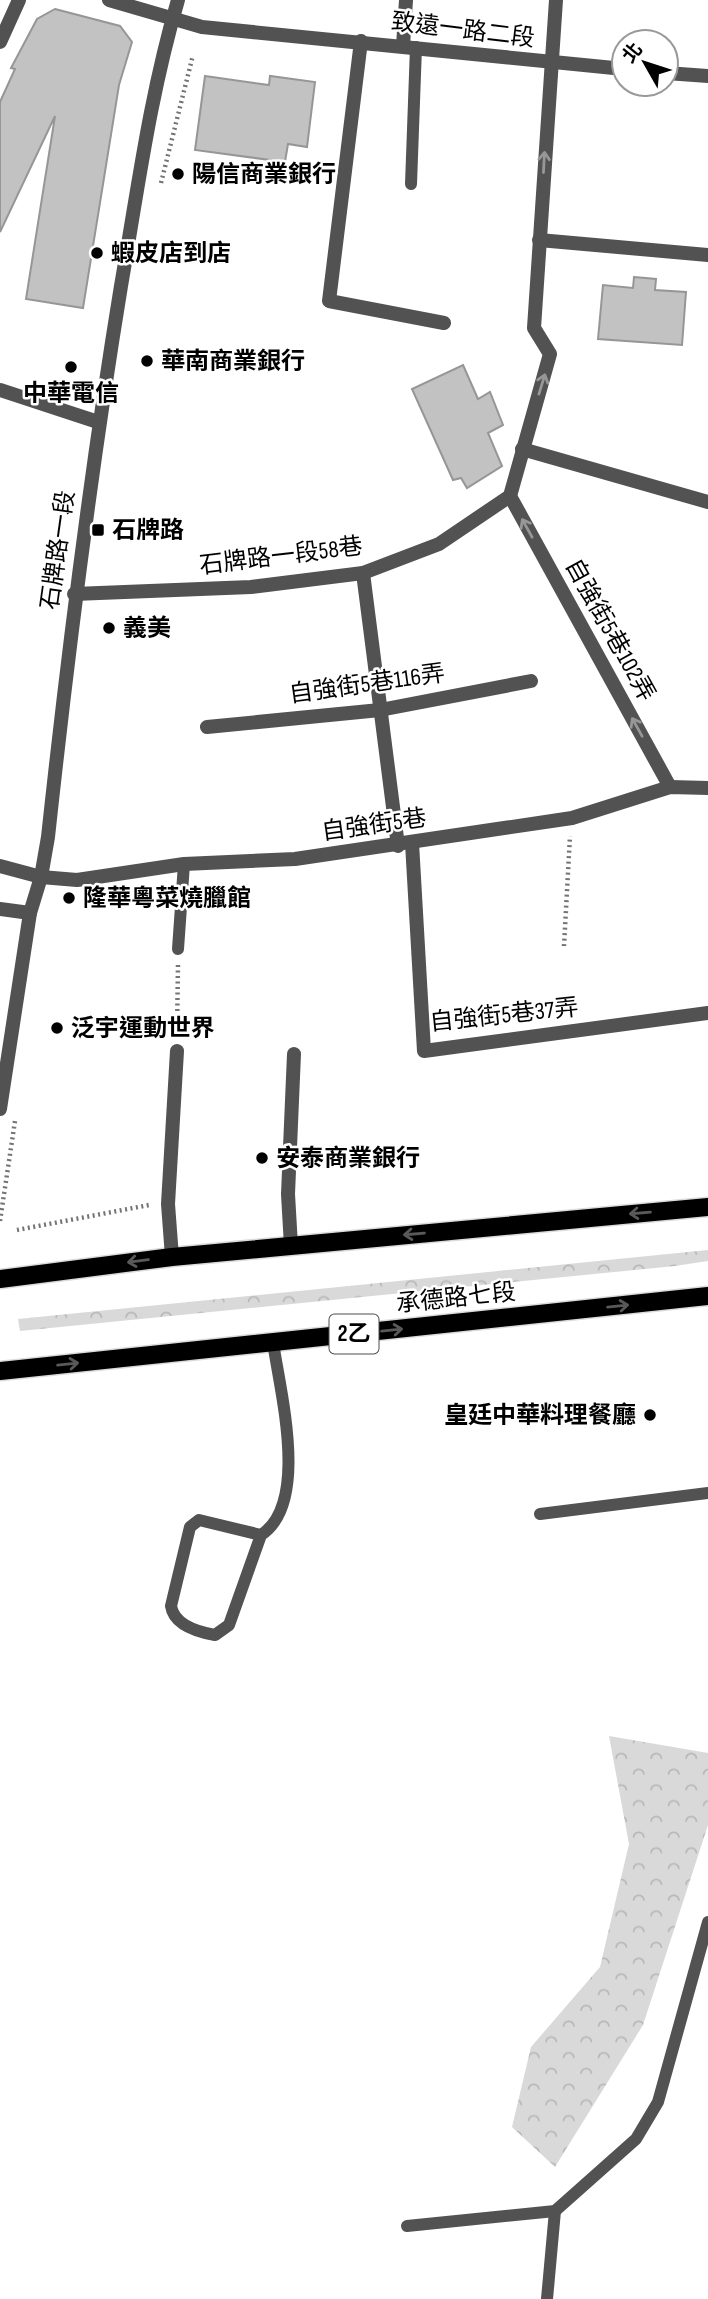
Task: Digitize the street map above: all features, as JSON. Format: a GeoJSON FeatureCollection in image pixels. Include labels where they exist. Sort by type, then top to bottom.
{"type":"FeatureCollection","features":[{"type":"Feature","properties":{"kind":"main road"},"geometry":{"type":"LineString","coordinates":[[0,1279],[172,1257],[708,1207]]}},
{"type":"Feature","properties":{"kind":"main road","name":"承德路七段"},"geometry":{"type":"LineString","coordinates":[[0,1371],[708,1296]]}},
{"type":"Feature","properties":{"kind":"street"},"geometry":{"type":"LineString","coordinates":[[0,42],[19,0]]}},
{"type":"Feature","properties":{"kind":"street","name":"致遠一路二段"},"geometry":{"type":"LineString","coordinates":[[109,0],[202,27],[610,68]]}},
{"type":"Feature","properties":{"kind":"street","name":"石牌路一段"},"geometry":{"type":"LineString","coordinates":[[0,1109],[30,914],[41,877],[74,594],[98,422],[152,93],[178,0]]}},
{"type":"Feature","properties":{"kind":"street"},"geometry":{"type":"LineString","coordinates":[[406,0],[410,47]]}},
{"type":"Feature","properties":{"kind":"street"},"geometry":{"type":"LineString","coordinates":[[510,496],[550,354],[534,328],[556,0]]}},
{"type":"Feature","properties":{"kind":"street"},"geometry":{"type":"LineString","coordinates":[[361,41],[329,301],[444,323]]}},
{"type":"Feature","properties":{"kind":"street"},"geometry":{"type":"LineString","coordinates":[[680,74],[708,76]]}},
{"type":"Feature","properties":{"kind":"street"},"geometry":{"type":"LineString","coordinates":[[539,240],[708,255]]}},
{"type":"Feature","properties":{"kind":"street"},"geometry":{"type":"LineString","coordinates":[[0,390],[98,422]]}},
{"type":"Feature","properties":{"kind":"street"},"geometry":{"type":"LineString","coordinates":[[522,449],[708,502]]}},
{"type":"Feature","properties":{"kind":"street","name":"石牌路一段58巷"},"geometry":{"type":"LineString","coordinates":[[74,594],[251,587],[363,573],[439,544],[510,496]]}},
{"type":"Feature","properties":{"kind":"street","name":"自強街5巷102弄"},"geometry":{"type":"LineString","coordinates":[[510,496],[670,786]]}},
{"type":"Feature","properties":{"kind":"street"},"geometry":{"type":"LineString","coordinates":[[363,573],[380,709],[405,845]]}},
{"type":"Feature","properties":{"kind":"street","name":"自強街5巷116弄"},"geometry":{"type":"LineString","coordinates":[[207,727],[380,709],[531,681]]}},
{"type":"Feature","properties":{"kind":"street","name":"自強街5巷"},"geometry":{"type":"LineString","coordinates":[[0,866],[41,877],[77,880],[184,864],[295,859],[405,845],[572,818],[670,786],[708,788]]}},
{"type":"Feature","properties":{"kind":"street","name":"自強街5巷37弄"},"geometry":{"type":"LineString","coordinates":[[405,845],[424,1051],[708,1013]]}},
{"type":"Feature","properties":{"kind":"street"},"geometry":{"type":"LineString","coordinates":[[0,909],[30,914]]}},
{"type":"Feature","properties":{"kind":"street"},"geometry":{"type":"LineString","coordinates":[[172,1257],[168,1205],[177,1051]]}},
{"type":"Feature","properties":{"kind":"street"},"geometry":{"type":"LineString","coordinates":[[291,1246],[288,1194],[294,1054]]}},
{"type":"Feature","properties":{"kind":"lane"},"geometry":{"type":"LineString","coordinates":[[410,47],[411,184]]}},
{"type":"Feature","properties":{"kind":"lane"},"geometry":{"type":"LineString","coordinates":[[178,950],[184,864]]}},
{"type":"Feature","properties":{"kind":"lane"},"geometry":{"type":"LineString","coordinates":[[261,1535],[199,1520],[190,1527],[171,1606],[173,1615],[179,1622],[215,1635],[229,1625],[261,1535],[273,1527],[282,1512],[286,1492],[288,1447],[273,1342]]}},
{"type":"Feature","properties":{"kind":"lane"},"geometry":{"type":"LineString","coordinates":[[540,1514],[708,1493]]}},
{"type":"Feature","properties":{"kind":"lane"},"geometry":{"type":"LineString","coordinates":[[407,2225],[555,2211],[636,2139],[657,2102],[708,1922]]}},
{"type":"Feature","properties":{"kind":"lane"},"geometry":{"type":"LineString","coordinates":[[547,2299],[555,2211]]}},
{"type":"Feature","properties":{"kind":"path"},"geometry":{"type":"LineString","coordinates":[[564,946],[572,818]]}},
{"type":"Feature","properties":{"kind":"path"},"geometry":{"type":"LineString","coordinates":[[177,1051],[178,950]]}},
{"type":"Feature","properties":{"kind":"path"},"geometry":{"type":"LineString","coordinates":[[16,1230],[150,1204]]}},
{"type":"Feature","properties":{"kind":"green space"},"geometry":{"type":"Polygon","coordinates":[[[708,1250],[708,1261],[675,1266],[20,1331],[18,1319],[708,1250]]]}},
{"type":"Feature","properties":{"kind":"green space"},"geometry":{"type":"Polygon","coordinates":[[[609,1736],[708,1753],[708,1825],[643,2025],[555,2167],[512,2127],[531,2047],[600,1967],[629,1844],[609,1736]]]}},
{"type":"Feature","properties":{"kind":"building"},"geometry":{"type":"Polygon","coordinates":[[[55,9],[120,26],[132,42],[119,85],[83,308],[26,299],[55,116],[0,232],[0,102],[15,69],[11,68],[37,19],[55,9]]]}},
{"type":"Feature","properties":{"kind":"building"},"geometry":{"type":"Polygon","coordinates":[[[205,76],[269,85],[270,76],[315,82],[307,147],[288,144],[285,162],[195,150],[205,76]]]}},
{"type":"Feature","properties":{"kind":"building"},"geometry":{"type":"Polygon","coordinates":[[[634,277],[656,279],[655,290],[686,292],[682,345],[598,339],[603,285],[633,288],[634,277]]]}},
{"type":"Feature","properties":{"kind":"building"},"geometry":{"type":"Polygon","coordinates":[[[463,365],[478,399],[490,392],[503,425],[488,433],[502,466],[467,488],[461,478],[453,480],[412,389],[463,365]]]}},
{"type":"Feature","properties":{"kind":"place","name":"陽信商業銀行"},"geometry":{"type":"Point","coordinates":[178,174]}},
{"type":"Feature","properties":{"kind":"place","name":"蝦皮店到店"},"geometry":{"type":"Point","coordinates":[97,253]}},
{"type":"Feature","properties":{"kind":"place","name":"華南商業銀行"},"geometry":{"type":"Point","coordinates":[147,361]}},
{"type":"Feature","properties":{"kind":"place","name":"中華電信"},"geometry":{"type":"Point","coordinates":[71,367]}},
{"type":"Feature","properties":{"kind":"place","name":"石牌路"},"geometry":{"type":"Point","coordinates":[98,530]}},
{"type":"Feature","properties":{"kind":"place","name":"義美"},"geometry":{"type":"Point","coordinates":[109,628]}},
{"type":"Feature","properties":{"kind":"place","name":"隆華粵菜燒臘館"},"geometry":{"type":"Point","coordinates":[69,898]}},
{"type":"Feature","properties":{"kind":"place","name":"泛宇運動世界"},"geometry":{"type":"Point","coordinates":[57,1028]}},
{"type":"Feature","properties":{"kind":"place","name":"安泰商業銀行"},"geometry":{"type":"Point","coordinates":[262,1158]}},
{"type":"Feature","properties":{"kind":"place","name":"皇廷中華料理餐廳"},"geometry":{"type":"Point","coordinates":[650,1415]}}]}
